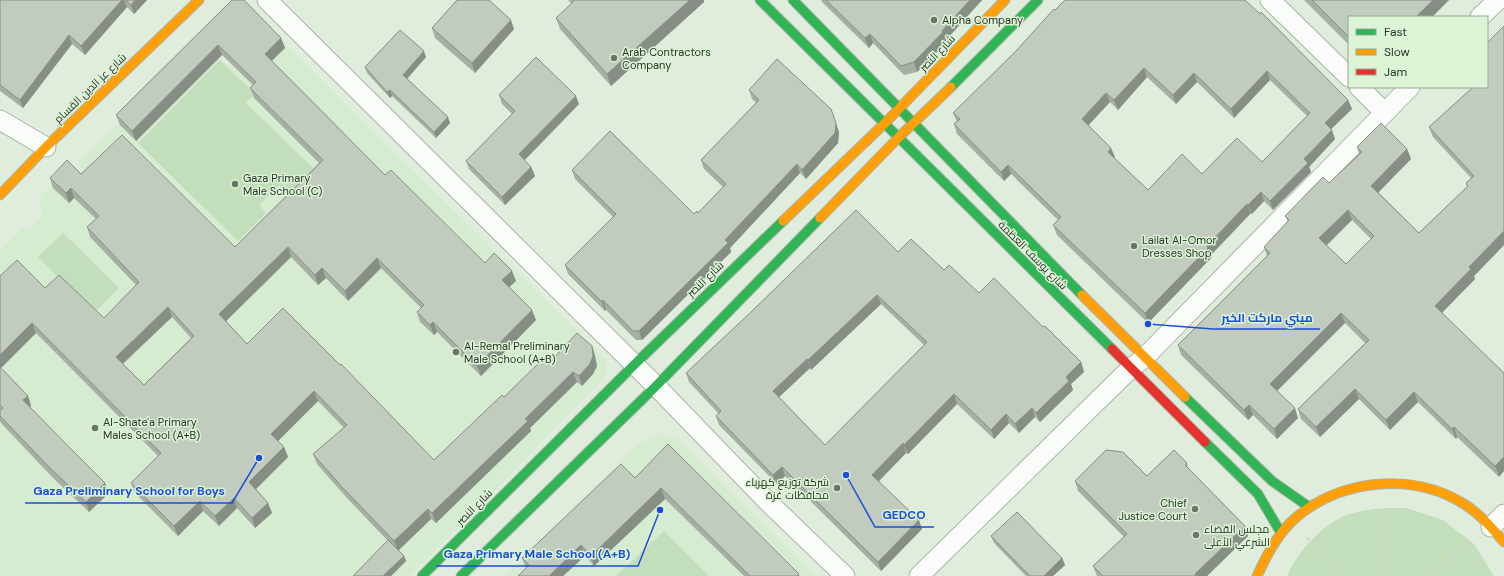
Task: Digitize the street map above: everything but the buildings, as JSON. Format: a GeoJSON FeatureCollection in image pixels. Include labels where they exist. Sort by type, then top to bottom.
{"type":"FeatureCollection","features":[{"type":"Feature","properties":{"kind":"main road","name":"شارع عز الدين القسام"},"geometry":{"type":"LineString","coordinates":[[0,195],[46,147],[199,0]]}},
{"type":"Feature","properties":{"kind":"main road","name":"شارع يوسف العظمة"},"geometry":{"type":"LineString","coordinates":[[760,0],[898,138],[1137,363],[1272,480],[1309,508]]}},
{"type":"Feature","properties":{"kind":"main road","name":"شارع يوسف العظمة"},"geometry":{"type":"LineString","coordinates":[[793,0],[913,124],[1258,494],[1281,533]]}},
{"type":"Feature","properties":{"kind":"main road","name":"شارع النصر"},"geometry":{"type":"LineString","coordinates":[[422,576],[635,364],[884,124],[1005,0]]}},
{"type":"Feature","properties":{"kind":"main road"},"geometry":{"type":"LineString","coordinates":[[461,576],[656,386],[898,138],[1038,0]]}},
{"type":"Feature","properties":{"kind":"main road"},"geometry":{"type":"LineString","coordinates":[[1257,576],[1271,546],[1298,515],[1324,498],[1341,491],[1376,483],[1412,485],[1436,491],[1463,504],[1478,515],[1490,525],[1504,542]]}},
{"type":"Feature","properties":{"kind":"street"},"geometry":{"type":"LineString","coordinates":[[267,0],[635,364],[769,503],[845,576]]}},
{"type":"Feature","properties":{"kind":"street"},"geometry":{"type":"LineString","coordinates":[[1270,0],[1348,77]]}},
{"type":"Feature","properties":{"kind":"street"},"geometry":{"type":"LineString","coordinates":[[1481,16],[1498,0]]}},
{"type":"Feature","properties":{"kind":"street"},"geometry":{"type":"LineString","coordinates":[[1360,88],[1384,112]]}},
{"type":"Feature","properties":{"kind":"street"},"geometry":{"type":"LineString","coordinates":[[918,576],[1137,363],[1409,88]]}},
{"type":"Feature","properties":{"kind":"street"},"geometry":{"type":"LineString","coordinates":[[0,120],[46,147]]}},
{"type":"Feature","properties":{"kind":"path"},"geometry":{"type":"LineString","coordinates":[[1385,505],[1386,576]]}},
{"type":"Feature","properties":{"kind":"path"},"geometry":{"type":"LineString","coordinates":[[1432,576],[1490,525]]}},
{"type":"Feature","properties":{"kind":"path"},"geometry":{"type":"LineString","coordinates":[[1307,538],[1344,576]]}},
{"type":"Feature","properties":{"kind":"shaded area"},"geometry":{"type":"Polygon","coordinates":[[[267,25],[399,157],[591,344],[605,360],[605,377],[442,545],[409,576],[0,576],[0,250],[23,228],[31,227],[42,217],[40,197],[58,177],[74,165],[110,202],[77,163],[200,43],[227,66],[267,25]]]}},
{"type":"Feature","properties":{"kind":"shaded area"},"geometry":{"type":"Polygon","coordinates":[[[220,60],[255,94],[246,103],[313,168],[288,194],[279,185],[259,205],[266,213],[238,241],[138,143],[220,60]]]}},
{"type":"Feature","properties":{"kind":"shaded area"},"geometry":{"type":"Polygon","coordinates":[[[63,233],[119,288],[94,313],[38,257],[63,233]]]}},
{"type":"Feature","properties":{"kind":"shaded area"},"geometry":{"type":"Polygon","coordinates":[[[663,434],[676,438],[817,576],[504,576],[638,444],[663,434]]]}},
{"type":"Feature","properties":{"kind":"shaded area"},"geometry":{"type":"Polygon","coordinates":[[[1387,508],[1406,508],[1443,520],[1474,544],[1494,576],[1287,576],[1292,566],[1305,548],[1331,524],[1350,514],[1387,508]]]}},
{"type":"Feature","properties":{"kind":"shaded area"},"geometry":{"type":"Polygon","coordinates":[[[664,531],[709,576],[616,576],[664,531]]]}},
{"type":"Feature","properties":{"kind":"traffic: fast"},"geometry":{"type":"LineString","coordinates":[[760,0],[1112,349]]}},
{"type":"Feature","properties":{"kind":"traffic: fast"},"geometry":{"type":"LineString","coordinates":[[793,0],[1082,295]]}},
{"type":"Feature","properties":{"kind":"traffic: fast"},"geometry":{"type":"LineString","coordinates":[[951,87],[1038,0]]}},
{"type":"Feature","properties":{"kind":"traffic: fast"},"geometry":{"type":"LineString","coordinates":[[461,576],[656,386],[820,218]]}},
{"type":"Feature","properties":{"kind":"traffic: fast"},"geometry":{"type":"LineString","coordinates":[[422,576],[635,364],[783,221]]}},
{"type":"Feature","properties":{"kind":"traffic: fast"},"geometry":{"type":"LineString","coordinates":[[1185,397],[1272,481],[1309,507]]}},
{"type":"Feature","properties":{"kind":"traffic: fast"},"geometry":{"type":"LineString","coordinates":[[1205,442],[1258,494],[1281,533]]}},
{"type":"Feature","properties":{"kind":"traffic: slow"},"geometry":{"type":"LineString","coordinates":[[0,195],[46,147],[199,0]]}},
{"type":"Feature","properties":{"kind":"traffic: slow"},"geometry":{"type":"LineString","coordinates":[[783,221],[884,124],[1005,0]]}},
{"type":"Feature","properties":{"kind":"traffic: slow"},"geometry":{"type":"LineString","coordinates":[[820,218],[898,138],[951,87]]}},
{"type":"Feature","properties":{"kind":"traffic: slow"},"geometry":{"type":"LineString","coordinates":[[1082,295],[1185,397]]}},
{"type":"Feature","properties":{"kind":"traffic: slow"},"geometry":{"type":"LineString","coordinates":[[1257,576],[1276,541],[1291,522],[1309,508],[1330,496],[1375,484],[1398,484],[1421,487],[1443,494],[1464,504],[1475,512],[1504,542]]}},
{"type":"Feature","properties":{"kind":"traffic: jam"},"geometry":{"type":"LineString","coordinates":[[1112,349],[1205,442]]}},
{"type":"Feature","properties":{"kind":"place","name":"Alpha Company"},"geometry":{"type":"Point","coordinates":[934,20]}},
{"type":"Feature","properties":{"kind":"place","name":"Arab Contractors Company"},"geometry":{"type":"Point","coordinates":[614,58]}},
{"type":"Feature","properties":{"kind":"place","name":"Gaza Primary Male School (C)"},"geometry":{"type":"Point","coordinates":[235,184]}},
{"type":"Feature","properties":{"kind":"place","name":"Lailat Al-Omor Dresses Shop"},"geometry":{"type":"Point","coordinates":[1134,246]}},
{"type":"Feature","properties":{"kind":"place","name":"ميني ماركت الخير"},"geometry":{"type":"Point","coordinates":[1148,324]}},
{"type":"Feature","properties":{"kind":"place","name":"Al-Remal Preliminary Male School (A+B)"},"geometry":{"type":"Point","coordinates":[456,352]}},
{"type":"Feature","properties":{"kind":"place","name":"Al-Shate'a Primary Males School (A+B)"},"geometry":{"type":"Point","coordinates":[95,428]}},
{"type":"Feature","properties":{"kind":"place","name":"Gaza Preliminary School for Boys"},"geometry":{"type":"Point","coordinates":[259,458]}},
{"type":"Feature","properties":{"kind":"place","name":"GEDCO"},"geometry":{"type":"Point","coordinates":[846,475]}},
{"type":"Feature","properties":{"kind":"place","name":"شركة توزيع كهرباء محافظات غزة"},"geometry":{"type":"Point","coordinates":[837,488]}},
{"type":"Feature","properties":{"kind":"place","name":"Chief Justice Court"},"geometry":{"type":"Point","coordinates":[1195,509]}},
{"type":"Feature","properties":{"kind":"place","name":"Gaza Primary Male School (A+B)"},"geometry":{"type":"Point","coordinates":[660,510]}},
{"type":"Feature","properties":{"kind":"place","name":"مجلس القضاء الشرعي الأعلى"},"geometry":{"type":"Point","coordinates":[1196,535]}}]}
